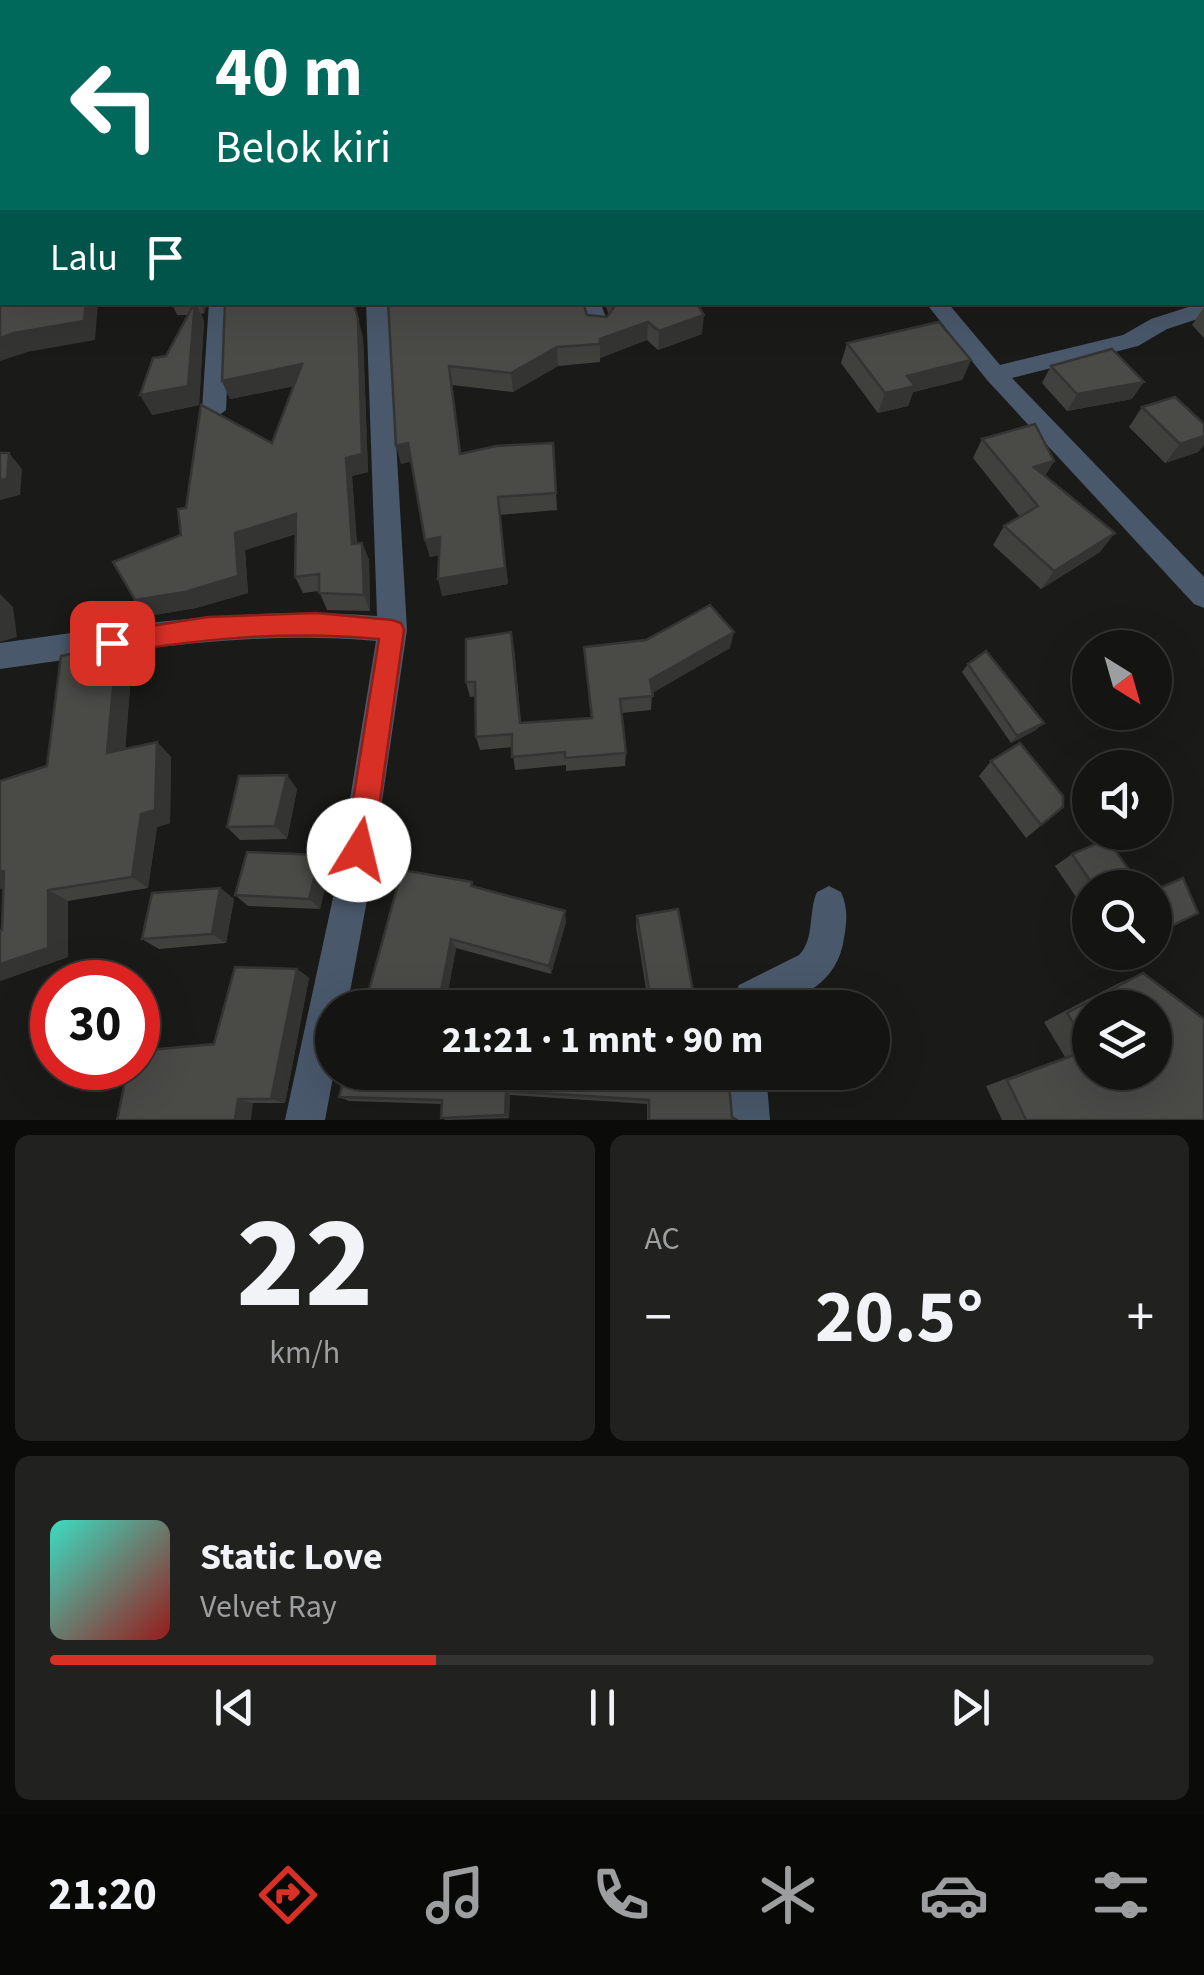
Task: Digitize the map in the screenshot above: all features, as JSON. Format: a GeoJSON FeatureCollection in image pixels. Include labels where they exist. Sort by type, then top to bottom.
{"type":"FeatureCollection","features":[{"type":"Feature","properties":{"kind":"street"},"geometry":{"type":"LineString","coordinates":[[214,410],[220,305]]}},
{"type":"Feature","properties":{"kind":"street"},"geometry":{"type":"LineString","coordinates":[[305,1120],[354,884],[392,630],[377,305]]}},
{"type":"Feature","properties":{"kind":"street"},"geometry":{"type":"LineString","coordinates":[[590,305],[599,328]]}},
{"type":"Feature","properties":{"kind":"street"},"geometry":{"type":"LineString","coordinates":[[938,305],[995,374],[1204,596]]}},
{"type":"Feature","properties":{"kind":"street"},"geometry":{"type":"LineString","coordinates":[[995,374],[1130,341],[1159,324],[1204,309]]}},
{"type":"Feature","properties":{"kind":"street"},"geometry":{"type":"LineString","coordinates":[[0,656],[208,628],[316,623],[392,630]]}},
{"type":"Feature","properties":{"kind":"street"},"geometry":{"type":"LineString","coordinates":[[769,990],[816,967],[825,958],[829,904]]}},
{"type":"Feature","properties":{"kind":"street"},"geometry":{"type":"LineString","coordinates":[[748,1090],[750,1120]]}},
{"type":"Feature","properties":{"kind":"building"},"geometry":{"type":"Polygon","coordinates":[[[0,305],[86,305],[84,321],[0,338],[0,305]]]}},
{"type":"Feature","properties":{"kind":"building"},"geometry":{"type":"Polygon","coordinates":[[[195,305],[188,386],[140,395],[153,358],[166,356],[195,305]]]}},
{"type":"Feature","properties":{"kind":"building"},"geometry":{"type":"Polygon","coordinates":[[[225,305],[354,305],[358,319],[362,454],[346,458],[352,544],[362,543],[364,595],[319,593],[319,574],[295,577],[296,514],[235,533],[238,576],[185,592],[135,600],[113,562],[181,535],[178,509],[186,508],[201,405],[272,443],[302,364],[222,381],[225,305]]]}},
{"type":"Feature","properties":{"kind":"building"},"geometry":{"type":"Polygon","coordinates":[[[388,305],[584,305],[587,315],[607,317],[613,305],[698,305],[704,315],[659,331],[648,322],[600,339],[600,344],[557,347],[511,373],[449,366],[460,454],[496,446],[553,443],[556,493],[498,497],[505,568],[438,579],[440,537],[425,540],[408,443],[396,446],[388,305]]]}},
{"type":"Feature","properties":{"kind":"building"},"geometry":{"type":"Polygon","coordinates":[[[939,322],[971,360],[907,376],[915,386],[885,393],[847,343],[939,322]]]}},
{"type":"Feature","properties":{"kind":"building"},"geometry":{"type":"Polygon","coordinates":[[[1112,349],[1144,382],[1077,394],[1051,366],[1112,349]]]}},
{"type":"Feature","properties":{"kind":"building"},"geometry":{"type":"Polygon","coordinates":[[[1175,397],[1204,424],[1204,436],[1180,444],[1142,407],[1175,397]]]}},
{"type":"Feature","properties":{"kind":"building"},"geometry":{"type":"Polygon","coordinates":[[[1035,424],[1054,461],[1034,467],[1115,533],[1054,571],[1004,526],[1038,506],[982,439],[1035,424]]]}},
{"type":"Feature","properties":{"kind":"building"},"geometry":{"type":"Polygon","coordinates":[[[0,453],[9,453],[7,479],[0,480],[0,453]]]}},
{"type":"Feature","properties":{"kind":"building"},"geometry":{"type":"Polygon","coordinates":[[[710,605],[734,632],[650,680],[653,696],[620,699],[626,753],[565,758],[565,752],[512,757],[512,734],[476,737],[475,682],[466,682],[466,639],[511,632],[520,723],[592,718],[584,647],[646,640],[710,605]]]}},
{"type":"Feature","properties":{"kind":"building"},"geometry":{"type":"Polygon","coordinates":[[[117,644],[107,753],[157,742],[155,810],[141,814],[132,877],[48,890],[48,948],[0,964],[4,871],[0,872],[0,781],[47,766],[61,656],[117,644]]]}},
{"type":"Feature","properties":{"kind":"building"},"geometry":{"type":"Polygon","coordinates":[[[986,651],[1044,723],[1017,736],[968,664],[986,651]]]}},
{"type":"Feature","properties":{"kind":"building"},"geometry":{"type":"Polygon","coordinates":[[[1020,743],[1063,796],[1063,807],[1041,825],[991,761],[1020,743]]]}},
{"type":"Feature","properties":{"kind":"building"},"geometry":{"type":"Polygon","coordinates":[[[287,775],[275,826],[227,827],[239,776],[287,775]]]}},
{"type":"Feature","properties":{"kind":"building"},"geometry":{"type":"Polygon","coordinates":[[[1081,850],[1115,850],[1129,870],[1083,870],[1072,854],[1081,850]]]}},
{"type":"Feature","properties":{"kind":"building"},"geometry":{"type":"Polygon","coordinates":[[[247,852],[320,855],[309,899],[235,895],[247,852]]]}},
{"type":"Feature","properties":{"kind":"building"},"geometry":{"type":"Polygon","coordinates":[[[402,870],[472,882],[471,886],[565,911],[549,966],[451,939],[441,990],[369,990],[402,870]]]}},
{"type":"Feature","properties":{"kind":"building"},"geometry":{"type":"Polygon","coordinates":[[[1183,878],[1198,913],[1172,926],[1172,883],[1183,878]]]}},
{"type":"Feature","properties":{"kind":"building"},"geometry":{"type":"Polygon","coordinates":[[[220,888],[212,934],[142,939],[152,893],[220,888]]]}},
{"type":"Feature","properties":{"kind":"building"},"geometry":{"type":"Polygon","coordinates":[[[678,909],[693,990],[649,990],[637,916],[678,909]]]}},
{"type":"Feature","properties":{"kind":"building"},"geometry":{"type":"Polygon","coordinates":[[[235,967],[297,969],[271,1099],[238,1099],[235,1120],[117,1120],[123,1090],[160,1090],[160,1049],[214,1044],[235,967]]]}},
{"type":"Feature","properties":{"kind":"building"},"geometry":{"type":"Polygon","coordinates":[[[1143,973],[1166,990],[1111,990],[1143,973]]]}},
{"type":"Feature","properties":{"kind":"building"},"geometry":{"type":"Polygon","coordinates":[[[1172,995],[1204,1019],[1204,1120],[1026,1120],[1007,1080],[1072,1056],[1072,1090],[1172,1090],[1172,995]]]}},
{"type":"Feature","properties":{"kind":"building"},"geometry":{"type":"Polygon","coordinates":[[[341,1090],[730,1090],[732,1117],[737,1120],[649,1120],[649,1100],[506,1091],[505,1115],[441,1118],[442,1100],[339,1097],[341,1090]]]}},
{"type":"Feature","properties":{"kind":"route"},"geometry":{"type":"LineString","coordinates":[[112,643],[208,628],[316,623],[392,630],[359,850]]}}]}
